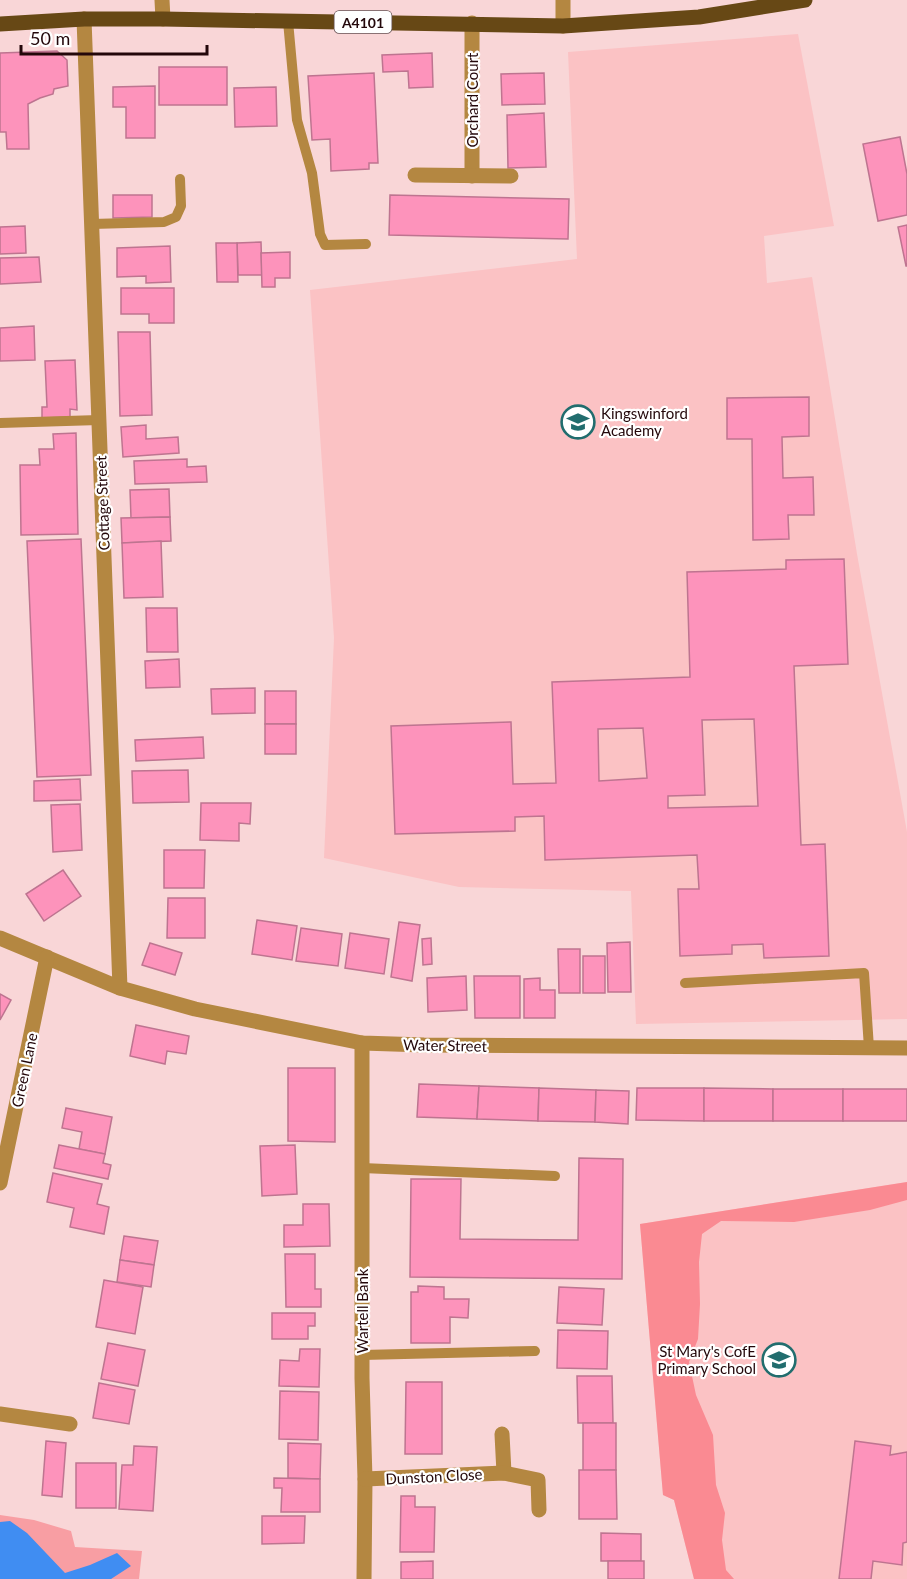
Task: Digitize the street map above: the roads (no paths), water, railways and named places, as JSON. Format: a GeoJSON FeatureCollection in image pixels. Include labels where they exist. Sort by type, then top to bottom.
{"type":"FeatureCollection","features":[{"type":"Feature","properties":{"kind":"main road","name":"A4101"},"geometry":{"type":"LineString","coordinates":[[0,24],[84,19],[163,18],[563,26],[699,17],[805,0]]}},
{"type":"Feature","properties":{"kind":"street"},"geometry":{"type":"LineString","coordinates":[[162,0],[163,18]]}},
{"type":"Feature","properties":{"kind":"street"},"geometry":{"type":"LineString","coordinates":[[563,0],[563,26]]}},
{"type":"Feature","properties":{"kind":"street","name":"Cottage Street"},"geometry":{"type":"LineString","coordinates":[[84,19],[120,988]]}},
{"type":"Feature","properties":{"kind":"street","name":"Orchard Court"},"geometry":{"type":"LineString","coordinates":[[472,24],[472,176]]}},
{"type":"Feature","properties":{"kind":"street"},"geometry":{"type":"LineString","coordinates":[[415,175],[511,176]]}},
{"type":"Feature","properties":{"kind":"street","name":"Water Street"},"geometry":{"type":"LineString","coordinates":[[0,938],[120,988],[195,1009],[362,1043],[424,1046],[907,1048]]}},
{"type":"Feature","properties":{"kind":"street","name":"Green Lane"},"geometry":{"type":"LineString","coordinates":[[0,1183],[47,957]]}},
{"type":"Feature","properties":{"kind":"street","name":"Wartell Bank"},"geometry":{"type":"LineString","coordinates":[[362,1043],[364,1579]]}},
{"type":"Feature","properties":{"kind":"street"},"geometry":{"type":"LineString","coordinates":[[0,1414],[70,1424]]}},
{"type":"Feature","properties":{"kind":"street","name":"Dunston Close"},"geometry":{"type":"LineString","coordinates":[[502,1434],[504,1473]]}},
{"type":"Feature","properties":{"kind":"street","name":"Dunston Close"},"geometry":{"type":"LineString","coordinates":[[365,1479],[504,1473],[538,1480],[538,1510]]}},
{"type":"Feature","properties":{"kind":"lane"},"geometry":{"type":"LineString","coordinates":[[288,21],[297,120],[312,173],[320,234],[325,245],[366,244]]}},
{"type":"Feature","properties":{"kind":"lane"},"geometry":{"type":"LineString","coordinates":[[92,224],[165,222],[176,217],[181,206],[180,179]]}},
{"type":"Feature","properties":{"kind":"lane"},"geometry":{"type":"LineString","coordinates":[[0,423],[99,420]]}},
{"type":"Feature","properties":{"kind":"lane"},"geometry":{"type":"LineString","coordinates":[[685,983],[864,972],[869,1048]]}},
{"type":"Feature","properties":{"kind":"lane"},"geometry":{"type":"LineString","coordinates":[[362,1168],[555,1176]]}},
{"type":"Feature","properties":{"kind":"lane"},"geometry":{"type":"LineString","coordinates":[[362,1355],[534,1351]]}},
{"type":"Feature","properties":{"kind":"water"},"geometry":{"type":"Polygon","coordinates":[[[10,1521],[27,1533],[65,1573],[117,1553],[131,1566],[111,1579],[0,1579],[0,1522],[10,1521]]]}},
{"type":"Feature","properties":{"kind":"place","name":"Kingswinford Academy"},"geometry":{"type":"Point","coordinates":[578,422]}},
{"type":"Feature","properties":{"kind":"place","name":"St Mary's CofE Primary School"},"geometry":{"type":"Point","coordinates":[779,1360]}}]}
